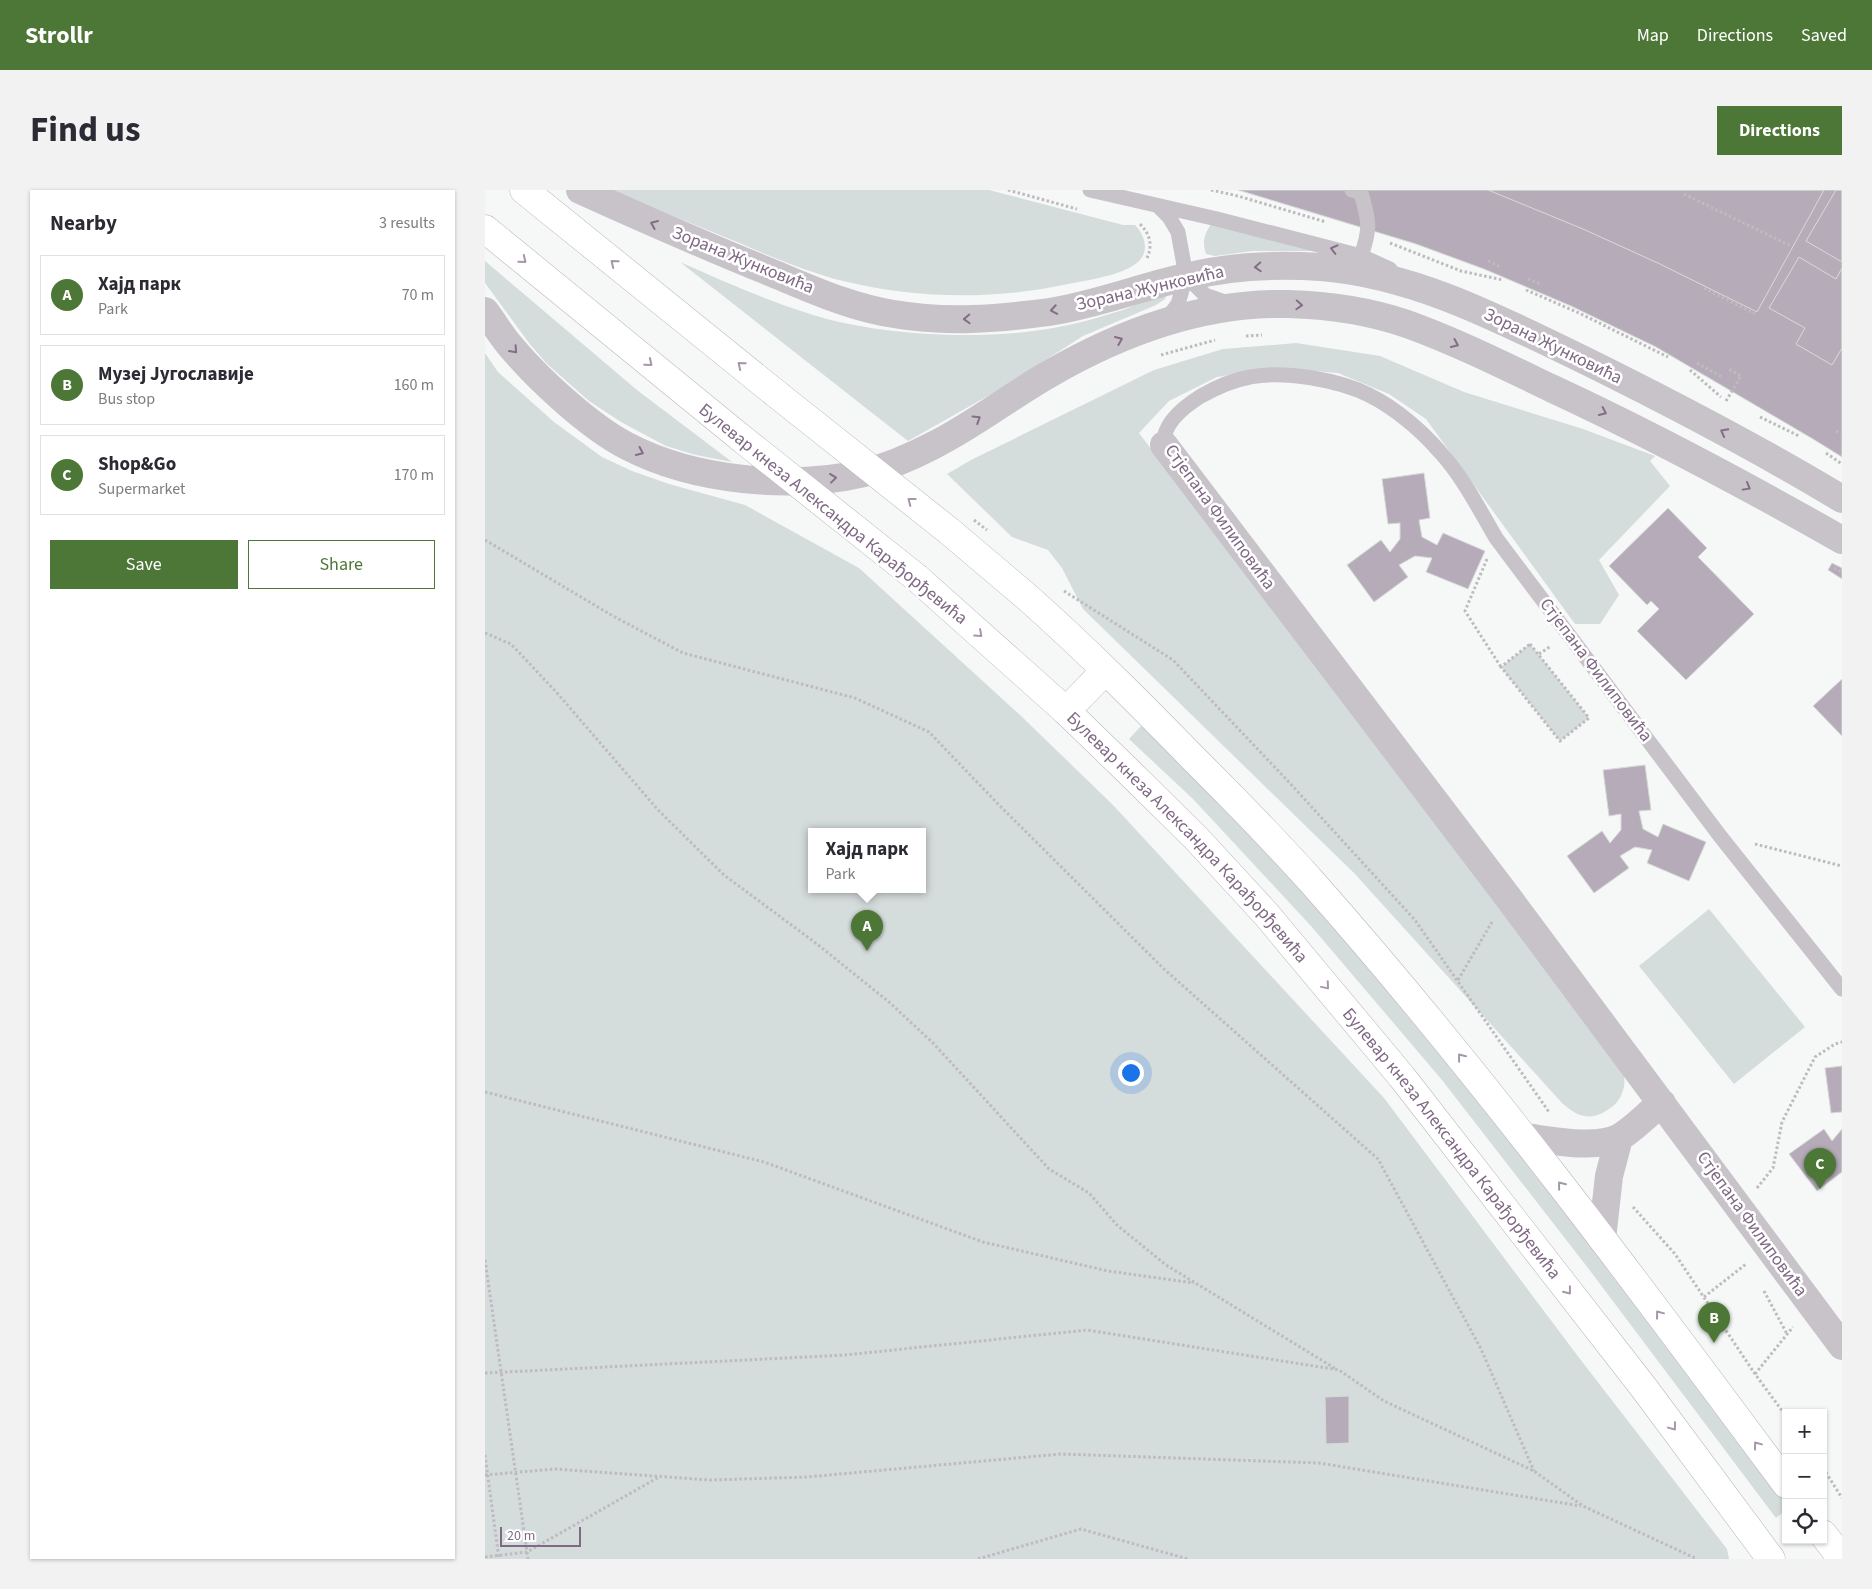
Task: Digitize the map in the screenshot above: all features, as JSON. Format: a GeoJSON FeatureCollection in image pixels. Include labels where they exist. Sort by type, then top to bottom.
{"type":"FeatureCollection","features":[{"type":"Feature","properties":{"kind":"main road"},"geometry":{"type":"LineString","coordinates":[[524,190],[949,531],[1029,599],[1105,671],[1235,801],[1311,881],[1449,1043],[1602,1239],[1782,1479]]}},
{"type":"Feature","properties":{"kind":"main road","name":"Булевар кнеза Александра Карађорђевића"},"geometry":{"type":"LineString","coordinates":[[485,229],[741,438],[917,578],[1066,711],[1196,838],[1266,914],[1383,1055],[1644,1388],[1769,1558]]}},
{"type":"Feature","properties":{"kind":"main road"},"geometry":{"type":"LineString","coordinates":[[1066,711],[1105,671]]}},
{"type":"Feature","properties":{"kind":"main road"},"geometry":{"type":"LineString","coordinates":[[1827,1539],[1842,1559]]}},
{"type":"Feature","properties":{"kind":"street","name":"Зорана Жунковића"},"geometry":{"type":"LineString","coordinates":[[580,190],[703,245],[804,286],[869,309],[892,314],[958,320],[1053,311],[1101,300],[1186,276],[1254,266],[1305,266],[1366,273],[1426,289],[1491,315],[1637,386],[1780,461],[1842,499]]}},
{"type":"Feature","properties":{"kind":"street","name":"Зорана Жунковића"},"geometry":{"type":"LineString","coordinates":[[485,311],[511,347],[549,386],[588,419],[624,444],[672,465],[713,475],[805,481],[868,472],[936,444],[1052,372],[1103,346],[1174,318],[1200,312],[1250,305],[1285,304],[1336,308],[1374,315],[1406,324],[1501,364],[1621,421],[1719,472],[1842,540]]}},
{"type":"Feature","properties":{"kind":"street","name":"Стјепана Филиповића"},"geometry":{"type":"LineString","coordinates":[[1164,445],[1507,896],[1842,1346]]}},
{"type":"Feature","properties":{"kind":"street"},"geometry":{"type":"LineString","coordinates":[[1523,1137],[1573,1144],[1597,1143],[1619,1138],[1662,1102]]}},
{"type":"Feature","properties":{"kind":"street"},"geometry":{"type":"LineString","coordinates":[[1602,1239],[1609,1176],[1619,1138]]}},
{"type":"Feature","properties":{"kind":"lane"},"geometry":{"type":"LineString","coordinates":[[1090,190],[1361,256],[1392,270],[1426,289]]}},
{"type":"Feature","properties":{"kind":"lane"},"geometry":{"type":"LineString","coordinates":[[1352,190],[1361,193],[1369,219],[1368,236],[1361,256]]}},
{"type":"Feature","properties":{"kind":"lane"},"geometry":{"type":"LineString","coordinates":[[1146,328],[1172,312],[1178,304],[1186,276],[1181,242],[1174,224],[1159,207]]}},
{"type":"Feature","properties":{"kind":"lane"},"geometry":{"type":"LineString","coordinates":[[1181,242],[1187,226],[1201,216]]}},
{"type":"Feature","properties":{"kind":"lane"},"geometry":{"type":"LineString","coordinates":[[1186,276],[1205,295],[1223,302],[1250,305]]}},
{"type":"Feature","properties":{"kind":"lane","name":"Стјепана Филиповића"},"geometry":{"type":"LineString","coordinates":[[1164,445],[1163,437],[1166,429],[1177,416],[1197,399],[1222,385],[1252,376],[1301,376],[1337,383],[1368,394],[1384,403],[1420,431],[1441,452],[1464,484],[1496,538],[1720,836],[1842,989]]}},
{"type":"Feature","properties":{"kind":"path"},"geometry":{"type":"LineString","coordinates":[[1008,190],[1083,210]]}},
{"type":"Feature","properties":{"kind":"path"},"geometry":{"type":"LineString","coordinates":[[1211,190],[1239,196],[1329,223]]}},
{"type":"Feature","properties":{"kind":"path"},"geometry":{"type":"LineString","coordinates":[[1684,194],[1791,246]]}},
{"type":"Feature","properties":{"kind":"path"},"geometry":{"type":"LineString","coordinates":[[1138,221],[1148,231],[1151,244],[1149,256],[1145,261]]}},
{"type":"Feature","properties":{"kind":"path"},"geometry":{"type":"LineString","coordinates":[[1385,241],[1461,270],[1503,280]]}},
{"type":"Feature","properties":{"kind":"path"},"geometry":{"type":"LineString","coordinates":[[1488,261],[1501,267]]}},
{"type":"Feature","properties":{"kind":"path"},"geometry":{"type":"LineString","coordinates":[[1528,279],[1542,285]]}},
{"type":"Feature","properties":{"kind":"path"},"geometry":{"type":"LineString","coordinates":[[1704,288],[1755,314]]}},
{"type":"Feature","properties":{"kind":"path"},"geometry":{"type":"LineString","coordinates":[[1526,290],[1668,356]]}},
{"type":"Feature","properties":{"kind":"path"},"geometry":{"type":"LineString","coordinates":[[1146,328],[1153,357],[1223,338]]}},
{"type":"Feature","properties":{"kind":"path"},"geometry":{"type":"LineString","coordinates":[[1242,336],[1269,334]]}},
{"type":"Feature","properties":{"kind":"path"},"geometry":{"type":"LineString","coordinates":[[1697,363],[1723,376]]}},
{"type":"Feature","properties":{"kind":"path"},"geometry":{"type":"LineString","coordinates":[[1726,401],[1741,376],[1727,368]]}},
{"type":"Feature","properties":{"kind":"path"},"geometry":{"type":"LineString","coordinates":[[1690,370],[1726,401],[1734,405]]}},
{"type":"Feature","properties":{"kind":"path"},"geometry":{"type":"LineString","coordinates":[[1758,416],[1799,436]]}},
{"type":"Feature","properties":{"kind":"path"},"geometry":{"type":"LineString","coordinates":[[1836,431],[1842,434]]}},
{"type":"Feature","properties":{"kind":"path"},"geometry":{"type":"LineString","coordinates":[[1826,453],[1842,464]]}},
{"type":"Feature","properties":{"kind":"path"},"geometry":{"type":"LineString","coordinates":[[987,530],[993,536]]}},
{"type":"Feature","properties":{"kind":"path"},"geometry":{"type":"LineString","coordinates":[[1496,538],[1465,611],[1501,667],[1559,741],[1589,718],[1530,644],[1501,667]]}},
{"type":"Feature","properties":{"kind":"path"},"geometry":{"type":"LineString","coordinates":[[485,540],[613,616],[683,653],[855,698],[929,732],[998,804],[1164,969],[1378,1159],[1481,1349],[1534,1471]]}},
{"type":"Feature","properties":{"kind":"path"},"geometry":{"type":"LineString","coordinates":[[1834,568],[1842,572]]}},
{"type":"Feature","properties":{"kind":"path"},"geometry":{"type":"LineString","coordinates":[[1058,587],[1173,660],[1287,780],[1415,920],[1459,980],[1554,1119]]}},
{"type":"Feature","properties":{"kind":"path"},"geometry":{"type":"LineString","coordinates":[[485,633],[511,644],[558,694],[658,810],[724,875],[817,944],[889,1002],[933,1042],[1049,1169],[1089,1193],[1117,1225],[1166,1265],[1339,1370],[1384,1401],[1534,1471],[1583,1506],[1697,1559]]}},
{"type":"Feature","properties":{"kind":"path"},"geometry":{"type":"LineString","coordinates":[[1720,836],[1842,866]]}},
{"type":"Feature","properties":{"kind":"path"},"geometry":{"type":"LineString","coordinates":[[1459,980],[1507,896]]}},
{"type":"Feature","properties":{"kind":"path"},"geometry":{"type":"LineString","coordinates":[[1740,1209],[1773,1168],[1782,1122],[1815,1057],[1835,1044],[1842,1042]]}},
{"type":"Feature","properties":{"kind":"path"},"geometry":{"type":"LineString","coordinates":[[485,1092],[764,1162],[983,1242],[1108,1271],[1197,1284]]}},
{"type":"Feature","properties":{"kind":"path"},"geometry":{"type":"LineString","coordinates":[[1632,1206],[1675,1254],[1755,1374],[1782,1411]]}},
{"type":"Feature","properties":{"kind":"path"},"geometry":{"type":"LineString","coordinates":[[485,1260],[528,1559]]}},
{"type":"Feature","properties":{"kind":"path"},"geometry":{"type":"LineString","coordinates":[[1704,1297],[1749,1262]]}},
{"type":"Feature","properties":{"kind":"path"},"geometry":{"type":"LineString","coordinates":[[1761,1286],[1787,1334]]}},
{"type":"Feature","properties":{"kind":"path"},"geometry":{"type":"LineString","coordinates":[[1755,1374],[1811,1306]]}},
{"type":"Feature","properties":{"kind":"path"},"geometry":{"type":"LineString","coordinates":[[485,1374],[845,1355],[1087,1330],[1339,1370]]}},
{"type":"Feature","properties":{"kind":"path"},"geometry":{"type":"LineString","coordinates":[[486,1475],[555,1469],[709,1480],[807,1477],[1061,1454],[1081,1454],[1319,1463],[1583,1506]]}},
{"type":"Feature","properties":{"kind":"path"},"geometry":{"type":"LineString","coordinates":[[485,1455],[486,1475],[498,1557]]}},
{"type":"Feature","properties":{"kind":"path"},"geometry":{"type":"LineString","coordinates":[[1827,1474],[1842,1498]]}},
{"type":"Feature","properties":{"kind":"path"},"geometry":{"type":"LineString","coordinates":[[485,1557],[498,1557],[527,1552],[660,1476]]}},
{"type":"Feature","properties":{"kind":"path"},"geometry":{"type":"LineString","coordinates":[[978,1559],[1081,1529],[1188,1559]]}},
{"type":"Feature","properties":{"kind":"shaded area"},"geometry":{"type":"Polygon","coordinates":[[[612,190],[989,190],[1123,225],[1135,225],[1143,237],[1145,247],[1142,257],[1133,266],[1096,279],[1012,293],[984,295],[927,294],[871,287],[803,269],[612,190]]]}},
{"type":"Feature","properties":{"kind":"shaded area"},"geometry":{"type":"Polygon","coordinates":[[[1211,224],[1324,251],[1253,251],[1215,256],[1206,254],[1204,239],[1211,224]]]}},
{"type":"Feature","properties":{"kind":"shaded area"},"geometry":{"type":"Polygon","coordinates":[[[485,261],[637,390],[732,462],[696,455],[666,446],[621,422],[589,401],[546,363],[529,343],[485,283],[485,261]]]}},
{"type":"Feature","properties":{"kind":"shaded area"},"geometry":{"type":"Polygon","coordinates":[[[680,262],[793,309],[837,321],[898,332],[963,335],[1025,332],[1097,318],[1166,296],[1165,299],[1156,305],[1083,336],[1002,388],[908,441],[680,262]]]}},
{"type":"Feature","properties":{"kind":"shaded area"},"geometry":{"type":"Polygon","coordinates":[[[1296,343],[1380,356],[1464,392],[1583,429],[1655,456],[1650,461],[1670,486],[1599,560],[1619,595],[1600,624],[1575,624],[1426,419],[1389,394],[1338,373],[1275,368],[1217,377],[1169,401],[1139,433],[1624,1071],[1624,1085],[1620,1097],[1609,1109],[1596,1116],[1584,1116],[1573,1112],[1562,1103],[1355,874],[1083,609],[1062,568],[1048,550],[1012,537],[947,474],[971,460],[1154,370],[1223,349],[1296,343]]]}},
{"type":"Feature","properties":{"kind":"shaded area"},"geometry":{"type":"Polygon","coordinates":[[[485,353],[498,372],[554,422],[602,457],[632,471],[669,484],[745,505],[859,568],[1020,715],[1113,805],[1384,1098],[1580,1359],[1727,1549],[1729,1559],[485,1559],[485,353]]]}},
{"type":"Feature","properties":{"kind":"shaded area"},"geometry":{"type":"Polygon","coordinates":[[[1530,644],[1589,718],[1560,741],[1501,667],[1530,644]]]}},
{"type":"Feature","properties":{"kind":"shaded area"},"geometry":{"type":"Polygon","coordinates":[[[1142,725],[1276,863],[1395,996],[1635,1300],[1782,1497],[1782,1513],[1776,1518],[1588,1268],[1442,1080],[1311,926],[1193,799],[1129,739],[1142,725]]]}},
{"type":"Feature","properties":{"kind":"shaded area"},"geometry":{"type":"Polygon","coordinates":[[[1709,909],[1805,1027],[1734,1084],[1639,966],[1709,909]]]}},
{"type":"Feature","properties":{"kind":"building"},"geometry":{"type":"Polygon","coordinates":[[[1238,190],[1842,190],[1842,457],[1656,347],[1571,306],[1484,269],[1416,244],[1238,190]]]}},
{"type":"Feature","properties":{"kind":"building"},"geometry":{"type":"Polygon","coordinates":[[[1488,190],[1824,190],[1757,312],[1660,264],[1583,229],[1488,190]]]}},
{"type":"Feature","properties":{"kind":"building"},"geometry":{"type":"Polygon","coordinates":[[[1836,190],[1842,190],[1842,262],[1806,241],[1836,190]]]}},
{"type":"Feature","properties":{"kind":"building"},"geometry":{"type":"Polygon","coordinates":[[[1799,257],[1836,279],[1842,268],[1842,348],[1832,365],[1796,344],[1805,328],[1769,308],[1799,257]]]}},
{"type":"Feature","properties":{"kind":"building"},"geometry":{"type":"Polygon","coordinates":[[[1424,473],[1430,518],[1419,520],[1422,537],[1437,545],[1443,533],[1485,551],[1468,589],[1426,572],[1432,558],[1415,556],[1399,565],[1408,577],[1374,602],[1347,565],[1381,540],[1390,552],[1400,539],[1400,523],[1388,524],[1382,479],[1424,473]]]}},
{"type":"Feature","properties":{"kind":"building"},"geometry":{"type":"Polygon","coordinates":[[[1668,508],[1707,548],[1698,557],[1754,614],[1686,680],[1637,631],[1659,609],[1651,601],[1647,605],[1609,566],[1668,508]]]}},
{"type":"Feature","properties":{"kind":"building"},"geometry":{"type":"Polygon","coordinates":[[[1832,563],[1842,568],[1842,579],[1828,570],[1832,563]]]}},
{"type":"Feature","properties":{"kind":"building"},"geometry":{"type":"Polygon","coordinates":[[[1842,679],[1842,736],[1813,706],[1842,679]]]}},
{"type":"Feature","properties":{"kind":"building"},"geometry":{"type":"Polygon","coordinates":[[[1645,765],[1651,810],[1639,811],[1643,829],[1658,837],[1663,824],[1706,842],[1689,881],[1647,863],[1652,850],[1635,847],[1620,856],[1629,868],[1594,893],[1567,856],[1602,831],[1610,843],[1621,830],[1621,814],[1609,816],[1603,770],[1645,765]]]}},
{"type":"Feature","properties":{"kind":"building"},"geometry":{"type":"Polygon","coordinates":[[[1842,1066],[1842,1112],[1831,1113],[1825,1068],[1842,1066]]]}},
{"type":"Feature","properties":{"kind":"building"},"geometry":{"type":"Polygon","coordinates":[[[1824,1129],[1832,1141],[1842,1129],[1842,1172],[1817,1191],[1789,1154],[1824,1129]]]}},
{"type":"Feature","properties":{"kind":"building"},"geometry":{"type":"Polygon","coordinates":[[[1349,1396],[1349,1443],[1326,1444],[1325,1397],[1349,1396]]]}},
{"type":"Feature","properties":{"kind":"place","name":"Хајд парк"},"geometry":{"type":"Point","coordinates":[867,951]}},
{"type":"Feature","properties":{"kind":"place","name":"Shop&Go"},"geometry":{"type":"Point","coordinates":[1820,1189]}},
{"type":"Feature","properties":{"kind":"place","name":"Музеј Југославије"},"geometry":{"type":"Point","coordinates":[1714,1343]}}]}
